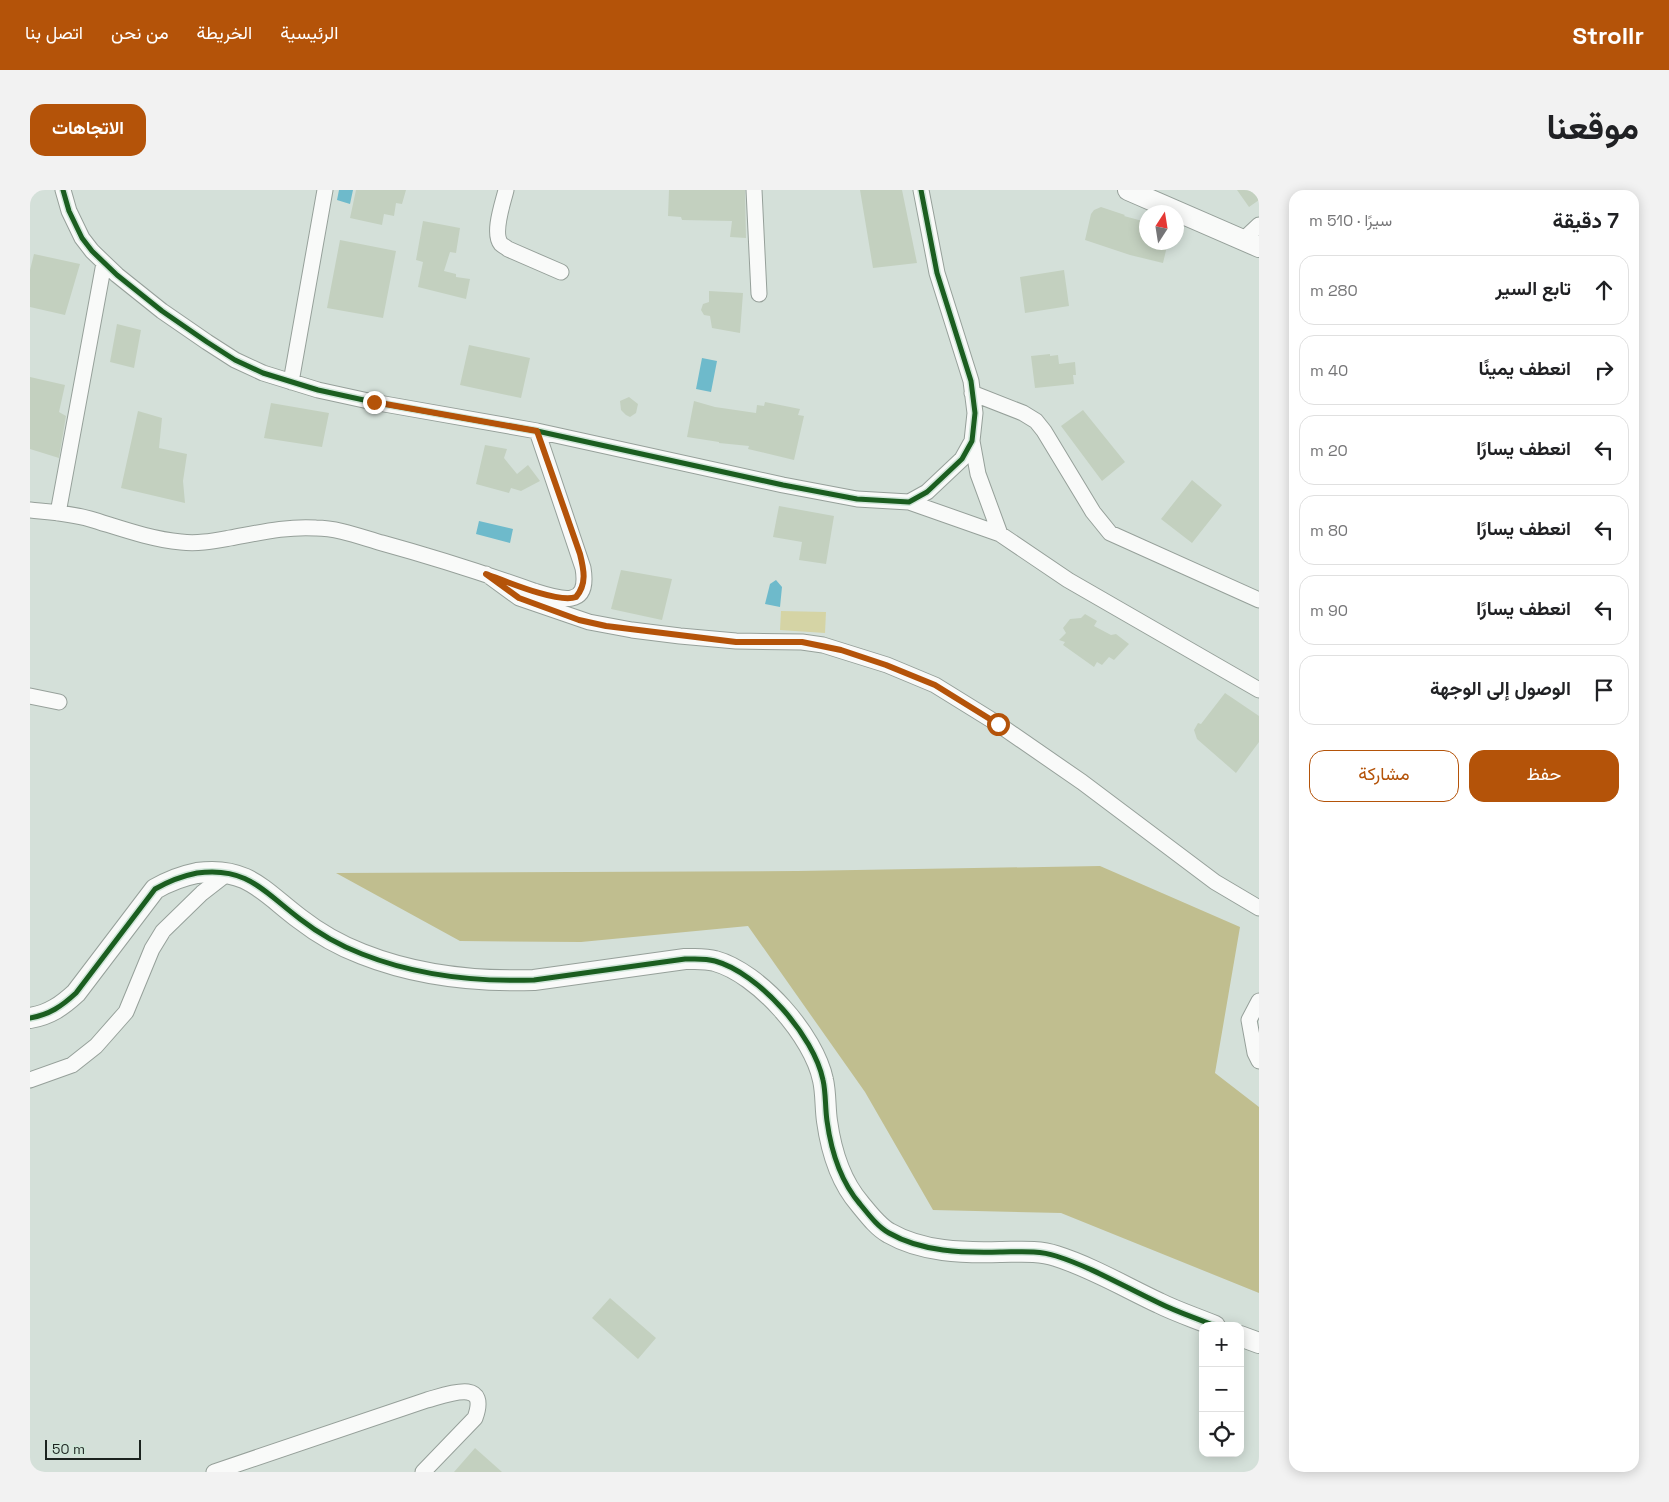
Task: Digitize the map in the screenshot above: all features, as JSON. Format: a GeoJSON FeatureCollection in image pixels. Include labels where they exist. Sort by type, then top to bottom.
{"type":"FeatureCollection","features":[{"type":"Feature","properties":{"kind":"street"},"geometry":{"type":"LineString","coordinates":[[63,190],[76,227],[87,244],[104,263],[150,302],[207,342],[247,366],[318,390],[374,402],[537,431],[857,499],[909,502],[1000,534],[1068,580],[1259,690]]}},
{"type":"Feature","properties":{"kind":"street"},"geometry":{"type":"LineString","coordinates":[[291,382],[325,190]]}},
{"type":"Feature","properties":{"kind":"street"},"geometry":{"type":"LineString","coordinates":[[506,190],[497,228],[501,244],[508,249],[561,272]]}},
{"type":"Feature","properties":{"kind":"street"},"geometry":{"type":"LineString","coordinates":[[754,190],[759,294]]}},
{"type":"Feature","properties":{"kind":"street"},"geometry":{"type":"LineString","coordinates":[[921,190],[937,273],[971,381],[975,413],[972,441],[978,474],[1000,534]]}},
{"type":"Feature","properties":{"kind":"street"},"geometry":{"type":"LineString","coordinates":[[1128,190],[1251,243],[1259,225]]}},
{"type":"Feature","properties":{"kind":"street"},"geometry":{"type":"LineString","coordinates":[[58,513],[104,263]]}},
{"type":"Feature","properties":{"kind":"street"},"geometry":{"type":"LineString","coordinates":[[972,393],[1023,413],[1036,421],[1093,512],[1110,533],[1259,600]]}},
{"type":"Feature","properties":{"kind":"street"},"geometry":{"type":"LineString","coordinates":[[30,510],[90,519],[130,532],[190,543],[286,529],[321,528],[405,549],[543,594],[566,599],[576,597],[582,587],[584,574],[582,561],[537,431]]}},
{"type":"Feature","properties":{"kind":"street"},"geometry":{"type":"LineString","coordinates":[[909,502],[927,492],[946,476],[962,459],[972,441]]}},
{"type":"Feature","properties":{"kind":"street"},"geometry":{"type":"LineString","coordinates":[[486,574],[519,598],[589,622],[632,630],[726,641],[802,642],[816,644],[886,665],[935,685],[998,724],[1082,782],[1215,882],[1259,908]]}},
{"type":"Feature","properties":{"kind":"street"},"geometry":{"type":"LineString","coordinates":[[30,696],[59,702]]}},
{"type":"Feature","properties":{"kind":"street"},"geometry":{"type":"LineString","coordinates":[[30,1018],[53,1011],[76,993],[156,889],[183,876],[212,872],[229,872],[253,882],[309,926],[361,954],[401,966],[448,976],[509,981],[534,980],[685,959],[715,961],[730,967],[748,978],[777,1003],[809,1044],[823,1080],[827,1122],[836,1159],[845,1181],[858,1202],[877,1224],[888,1233],[923,1246],[946,1250],[968,1253],[1038,1252],[1055,1256],[1098,1274],[1162,1305],[1205,1322]]}},
{"type":"Feature","properties":{"kind":"street"},"geometry":{"type":"LineString","coordinates":[[30,1080],[72,1065],[96,1046],[126,1012],[149,956],[163,931],[202,893],[229,872]]}},
{"type":"Feature","properties":{"kind":"street"},"geometry":{"type":"LineString","coordinates":[[1259,1001],[1248,1020],[1255,1053],[1259,1061]]}},
{"type":"Feature","properties":{"kind":"street"},"geometry":{"type":"LineString","coordinates":[[1244,1337],[1259,1343]]}},
{"type":"Feature","properties":{"kind":"street"},"geometry":{"type":"LineString","coordinates":[[214,1472],[426,1400],[456,1392],[467,1391],[473,1394],[477,1399],[479,1408],[475,1418],[423,1472]]}},
{"type":"Feature","properties":{"kind":"green space"},"geometry":{"type":"Polygon","coordinates":[[[781,611],[826,612],[825,633],[780,630],[781,611]]]}},
{"type":"Feature","properties":{"kind":"shaded area"},"geometry":{"type":"Polygon","coordinates":[[[1100,866],[1240,927],[1215,1073],[1259,1107],[1259,1293],[1061,1213],[933,1210],[865,1092],[748,926],[581,942],[460,941],[336,873],[797,871],[1100,866]]]}},
{"type":"Feature","properties":{"kind":"water"},"geometry":{"type":"Polygon","coordinates":[[[339,190],[353,190],[350,204],[337,200],[339,190]]]}},
{"type":"Feature","properties":{"kind":"water"},"geometry":{"type":"Polygon","coordinates":[[[702,358],[717,361],[711,392],[696,389],[702,358]]]}},
{"type":"Feature","properties":{"kind":"water"},"geometry":{"type":"Polygon","coordinates":[[[479,521],[513,529],[510,543],[476,534],[479,521]]]}},
{"type":"Feature","properties":{"kind":"water"},"geometry":{"type":"Polygon","coordinates":[[[776,580],[782,587],[780,607],[765,604],[770,584],[776,580]]]}},
{"type":"Feature","properties":{"kind":"building"},"geometry":{"type":"Polygon","coordinates":[[[356,190],[406,190],[402,204],[396,203],[394,216],[384,214],[382,225],[350,218],[356,190]]]}},
{"type":"Feature","properties":{"kind":"building"},"geometry":{"type":"Polygon","coordinates":[[[669,190],[745,190],[746,238],[730,237],[732,221],[682,220],[681,217],[668,216],[669,190]]]}},
{"type":"Feature","properties":{"kind":"building"},"geometry":{"type":"Polygon","coordinates":[[[860,190],[902,190],[917,263],[873,268],[860,190]]]}},
{"type":"Feature","properties":{"kind":"building"},"geometry":{"type":"Polygon","coordinates":[[[1237,190],[1259,190],[1259,200],[1249,207],[1237,190]]]}},
{"type":"Feature","properties":{"kind":"building"},"geometry":{"type":"Polygon","coordinates":[[[1101,207],[1139,220],[1139,250],[1166,250],[1163,263],[1130,255],[1085,240],[1091,214],[1094,210],[1101,207]]]}},
{"type":"Feature","properties":{"kind":"building"},"geometry":{"type":"Polygon","coordinates":[[[423,221],[460,228],[456,253],[450,252],[444,271],[456,274],[456,277],[470,279],[466,299],[418,287],[423,262],[416,260],[423,221]]]}},
{"type":"Feature","properties":{"kind":"building"},"geometry":{"type":"Polygon","coordinates":[[[340,240],[396,251],[383,318],[327,308],[340,240]]]}},
{"type":"Feature","properties":{"kind":"building"},"geometry":{"type":"Polygon","coordinates":[[[34,254],[80,264],[65,315],[30,307],[30,270],[34,254]]]}},
{"type":"Feature","properties":{"kind":"building"},"geometry":{"type":"Polygon","coordinates":[[[1064,270],[1069,306],[1025,313],[1020,277],[1064,270]]]}},
{"type":"Feature","properties":{"kind":"building"},"geometry":{"type":"Polygon","coordinates":[[[709,291],[743,293],[740,333],[712,328],[710,316],[704,315],[701,310],[703,304],[709,302],[709,291]]]}},
{"type":"Feature","properties":{"kind":"building"},"geometry":{"type":"Polygon","coordinates":[[[117,324],[141,330],[134,368],[110,362],[117,324]]]}},
{"type":"Feature","properties":{"kind":"building"},"geometry":{"type":"Polygon","coordinates":[[[469,345],[530,358],[521,398],[460,385],[469,345]]]}},
{"type":"Feature","properties":{"kind":"building"},"geometry":{"type":"Polygon","coordinates":[[[1050,354],[1050,356],[1058,355],[1059,364],[1075,362],[1076,375],[1073,375],[1074,384],[1035,388],[1031,356],[1050,354]]]}},
{"type":"Feature","properties":{"kind":"building"},"geometry":{"type":"Polygon","coordinates":[[[30,377],[65,385],[59,412],[66,416],[59,458],[30,449],[30,377]]]}},
{"type":"Feature","properties":{"kind":"building"},"geometry":{"type":"Polygon","coordinates":[[[629,397],[638,404],[636,413],[630,417],[621,410],[620,401],[629,397]]]}},
{"type":"Feature","properties":{"kind":"building"},"geometry":{"type":"Polygon","coordinates":[[[694,401],[715,407],[756,413],[757,405],[764,406],[765,402],[800,409],[798,415],[804,416],[794,460],[748,449],[749,446],[687,437],[694,401]]]}},
{"type":"Feature","properties":{"kind":"building"},"geometry":{"type":"Polygon","coordinates":[[[271,403],[329,413],[322,447],[264,438],[271,403]]]}},
{"type":"Feature","properties":{"kind":"building"},"geometry":{"type":"Polygon","coordinates":[[[1083,410],[1125,462],[1102,481],[1061,426],[1083,410]]]}},
{"type":"Feature","properties":{"kind":"building"},"geometry":{"type":"Polygon","coordinates":[[[138,411],[162,418],[159,448],[187,454],[183,481],[185,503],[121,488],[138,411]]]}},
{"type":"Feature","properties":{"kind":"building"},"geometry":{"type":"Polygon","coordinates":[[[485,445],[507,449],[504,458],[517,474],[528,465],[540,481],[521,491],[511,488],[509,493],[476,484],[485,445]]]}},
{"type":"Feature","properties":{"kind":"building"},"geometry":{"type":"Polygon","coordinates":[[[1192,480],[1222,505],[1192,543],[1161,519],[1192,480]]]}},
{"type":"Feature","properties":{"kind":"building"},"geometry":{"type":"Polygon","coordinates":[[[779,506],[834,516],[826,564],[799,560],[802,542],[773,537],[779,506]]]}},
{"type":"Feature","properties":{"kind":"building"},"geometry":{"type":"Polygon","coordinates":[[[621,570],[672,579],[662,620],[611,609],[621,570]]]}},
{"type":"Feature","properties":{"kind":"building"},"geometry":{"type":"Polygon","coordinates":[[[1085,614],[1097,621],[1094,626],[1111,635],[1116,634],[1129,644],[1114,660],[1109,657],[1102,665],[1097,662],[1094,667],[1063,645],[1065,642],[1059,640],[1066,633],[1063,628],[1070,619],[1081,618],[1085,614]]]}},
{"type":"Feature","properties":{"kind":"building"},"geometry":{"type":"Polygon","coordinates":[[[1225,693],[1259,716],[1259,742],[1236,773],[1197,739],[1194,730],[1198,723],[1201,724],[1225,693]]]}},
{"type":"Feature","properties":{"kind":"building"},"geometry":{"type":"Polygon","coordinates":[[[610,1298],[656,1338],[638,1359],[592,1318],[610,1298]]]}},
{"type":"Feature","properties":{"kind":"building"},"geometry":{"type":"Polygon","coordinates":[[[475,1448],[502,1472],[454,1472],[475,1448]]]}},
{"type":"Feature","properties":{"kind":"cycle path"},"geometry":{"type":"LineString","coordinates":[[63,190],[69,211],[82,238],[92,251],[117,275],[162,311],[207,342],[235,360],[263,373],[318,390],[373,402],[537,431],[783,485],[857,499],[909,502],[927,492],[962,459],[972,441],[975,413],[971,381],[937,273],[921,190]]}},
{"type":"Feature","properties":{"kind":"cycle path"},"geometry":{"type":"LineString","coordinates":[[30,1018],[43,1015],[55,1009],[76,993],[155,889],[176,879],[197,873],[229,873],[242,877],[254,883],[314,929],[354,951],[403,967],[446,976],[491,980],[534,980],[685,959],[715,961],[749,978],[766,992],[782,1008],[809,1045],[818,1063],[823,1080],[829,1132],[842,1176],[853,1195],[885,1230],[902,1239],[929,1248],[972,1252],[1035,1252],[1056,1256],[1095,1271],[1166,1306],[1205,1322]]}},
{"type":"Feature","properties":{"kind":"route"},"geometry":{"type":"LineString","coordinates":[[374,402],[537,431],[580,554],[584,580],[576,597],[566,599],[543,594],[486,574],[519,598],[579,620],[606,626],[736,642],[802,642],[823,645],[886,665],[935,685],[998,724]]}}]}
